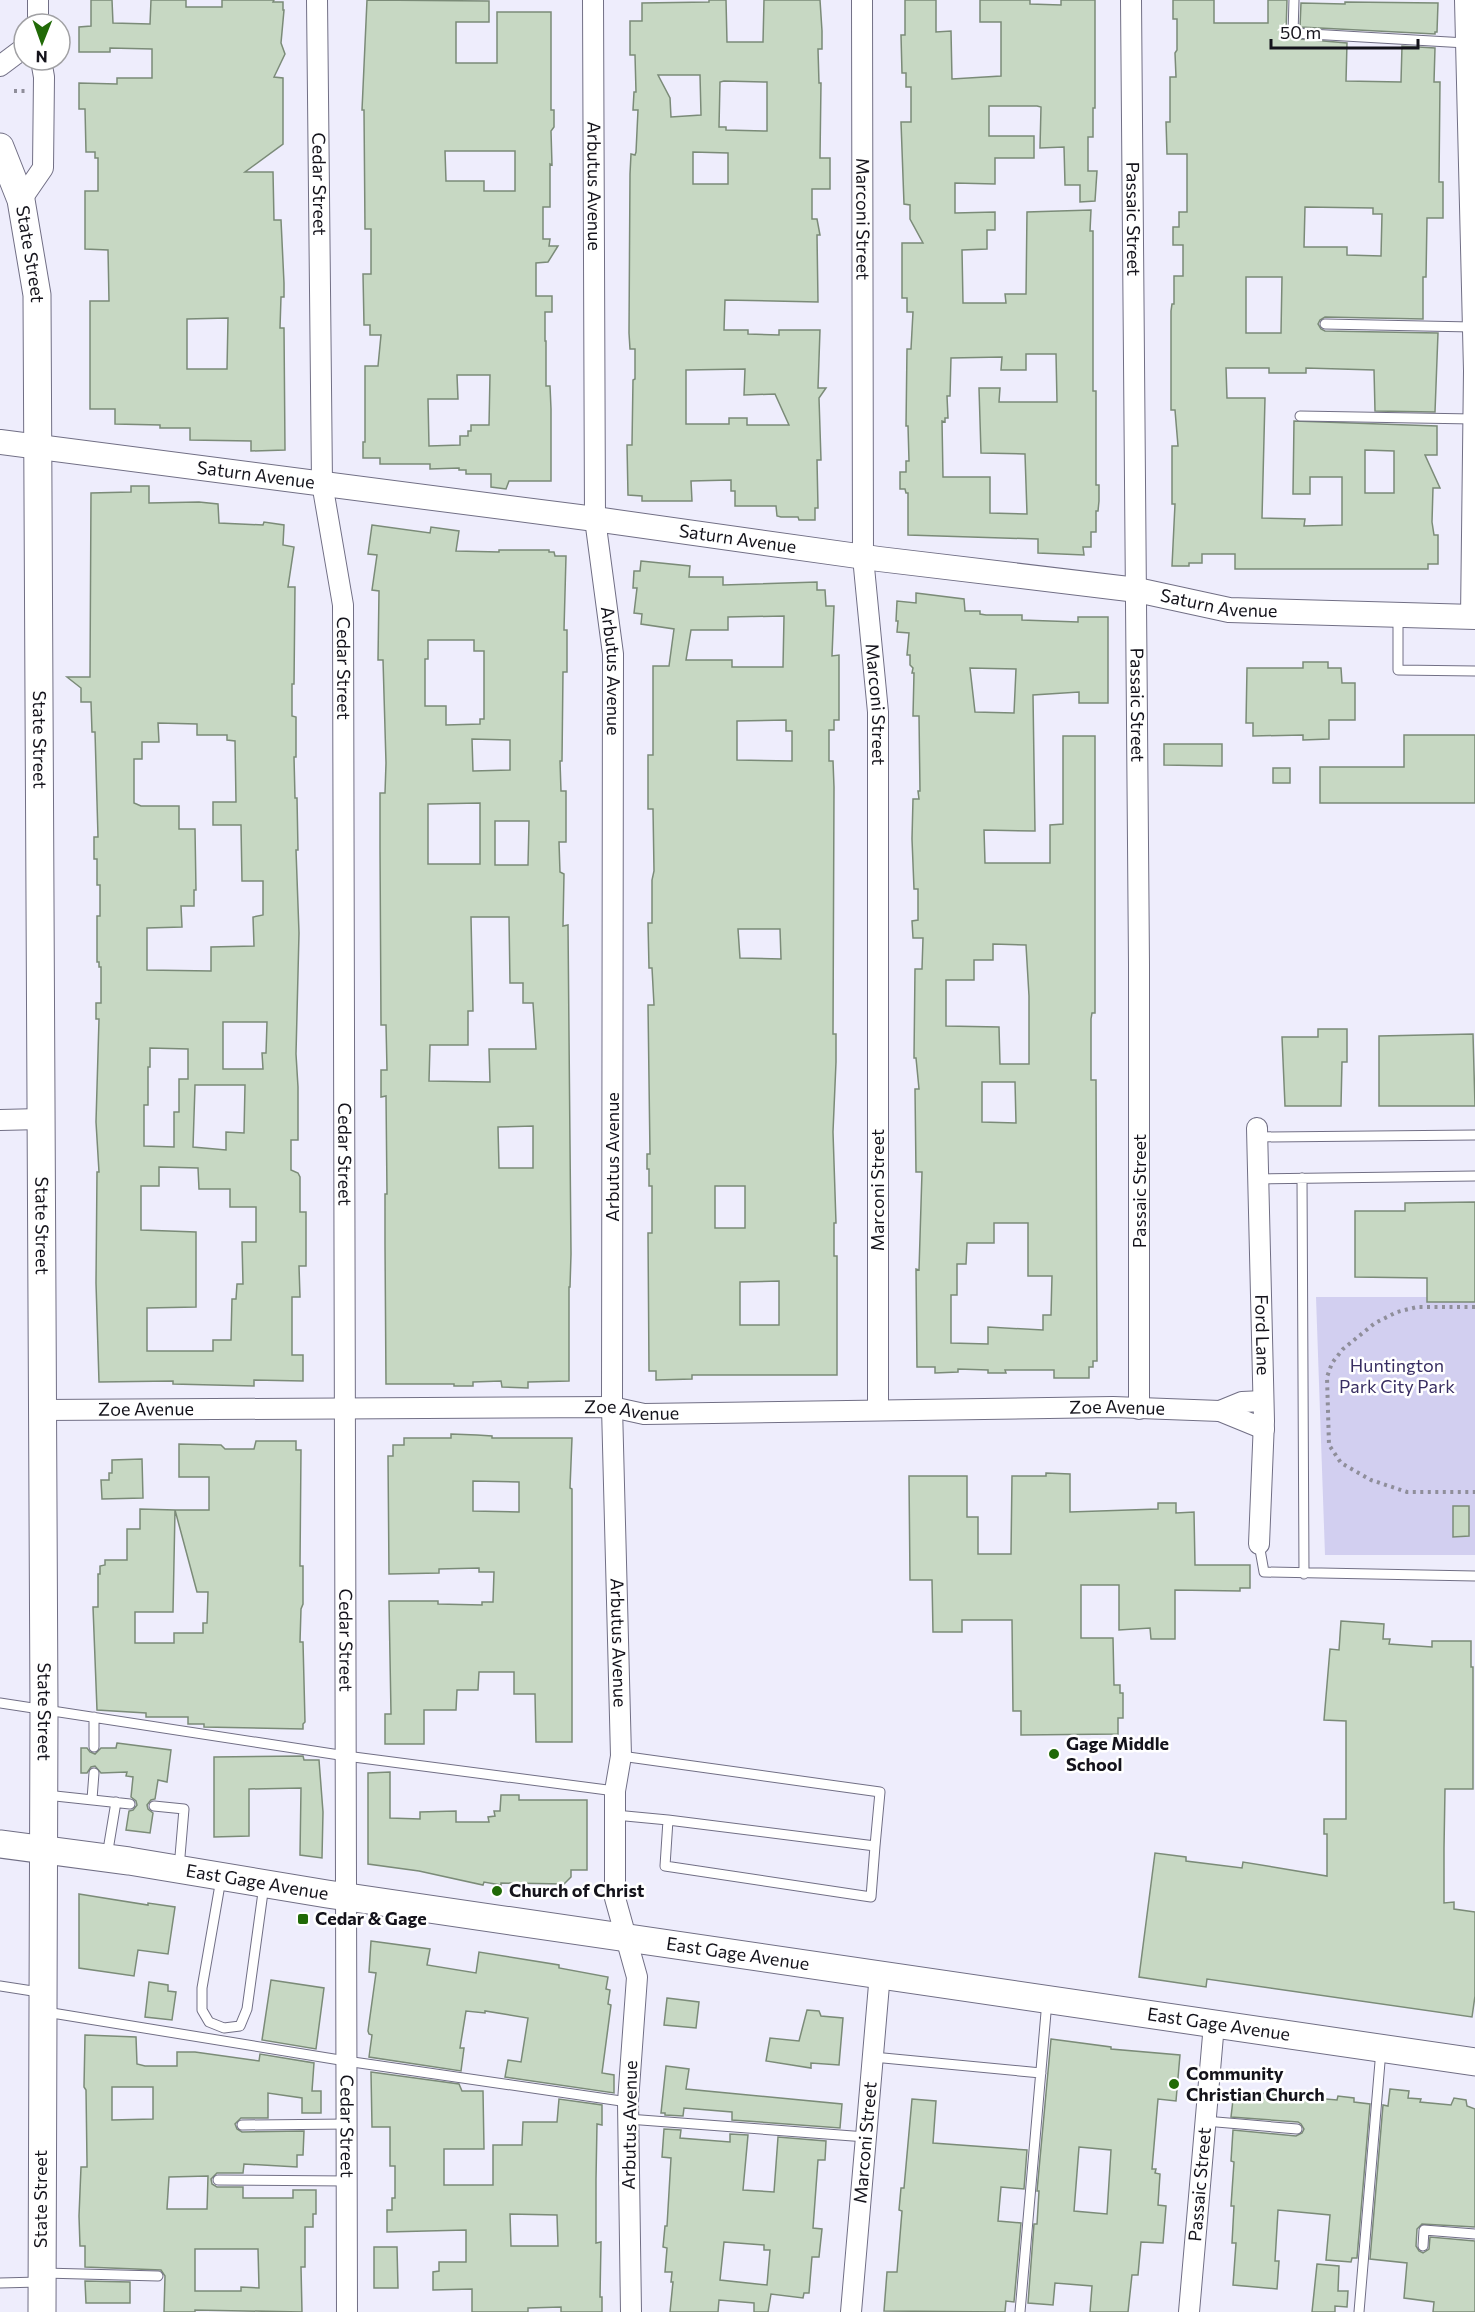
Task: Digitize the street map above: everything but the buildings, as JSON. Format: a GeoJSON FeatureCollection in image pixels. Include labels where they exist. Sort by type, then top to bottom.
{"type":"FeatureCollection","features":[{"type":"Feature","properties":{"kind":"main road","name":"State Street"},"geometry":{"type":"LineString","coordinates":[[0,147],[21,200],[37,295],[44,1710],[41,2002],[42,2312]]}},
{"type":"Feature","properties":{"kind":"main road","name":"East Gage Avenue"},"geometry":{"type":"LineString","coordinates":[[0,1844],[628,1939],[880,1973],[1475,2062]]}},
{"type":"Feature","properties":{"kind":"street","name":"Cedar Street"},"geometry":{"type":"LineString","coordinates":[[317,0],[322,483],[343,605],[347,2312]]}},
{"type":"Feature","properties":{"kind":"street","name":"Arbutus Avenue"},"geometry":{"type":"LineString","coordinates":[[593,0],[594,519],[613,654],[612,1407],[621,1756],[615,1791],[615,1898],[637,1977],[628,2111],[631,2312]]}},
{"type":"Feature","properties":{"kind":"street","name":"Marconi Street"},"geometry":{"type":"LineString","coordinates":[[862,0],[863,557],[878,712],[878,1410]]}},
{"type":"Feature","properties":{"kind":"street","name":"Passaic Street"},"geometry":{"type":"LineString","coordinates":[[1131,0],[1137,590],[1139,1409]]}},
{"type":"Feature","properties":{"kind":"street"},"geometry":{"type":"LineString","coordinates":[[1465,0],[1473,291],[1473,617]]}},
{"type":"Feature","properties":{"kind":"street"},"geometry":{"type":"LineString","coordinates":[[21,200],[43,168],[43,72]]}},
{"type":"Feature","properties":{"kind":"street","name":"Saturn Avenue"},"geometry":{"type":"LineString","coordinates":[[0,442],[594,519],[863,557],[1137,590],[1229,610],[1473,617]]}},
{"type":"Feature","properties":{"kind":"street"},"geometry":{"type":"LineString","coordinates":[[0,1120],[41,1119]]}},
{"type":"Feature","properties":{"kind":"street","name":"Ford Lane"},"geometry":{"type":"LineString","coordinates":[[1257,1132],[1264,1429],[1259,1544]]}},
{"type":"Feature","properties":{"kind":"street","name":"Zoe Avenue"},"geometry":{"type":"LineString","coordinates":[[1220,1411],[1242,1402],[1263,1401]]}},
{"type":"Feature","properties":{"kind":"street","name":"Zoe Avenue"},"geometry":{"type":"LineString","coordinates":[[42,1410],[612,1407],[644,1414],[1113,1407],[1220,1411],[1264,1429]]}},
{"type":"Feature","properties":{"kind":"street","name":"Marconi Street"},"geometry":{"type":"LineString","coordinates":[[851,2312],[880,1973]]}},
{"type":"Feature","properties":{"kind":"street","name":"Passaic Street"},"geometry":{"type":"LineString","coordinates":[[1189,2312],[1214,2024]]}},
{"type":"Feature","properties":{"kind":"lane"},"geometry":{"type":"LineString","coordinates":[[1294,0],[1293,33],[1466,43]]}},
{"type":"Feature","properties":{"kind":"lane"},"geometry":{"type":"LineString","coordinates":[[1325,324],[1472,327]]}},
{"type":"Feature","properties":{"kind":"lane"},"geometry":{"type":"LineString","coordinates":[[1300,416],[1473,419]]}},
{"type":"Feature","properties":{"kind":"lane"},"geometry":{"type":"LineString","coordinates":[[1398,615],[1398,670],[1475,671]]}},
{"type":"Feature","properties":{"kind":"lane"},"geometry":{"type":"LineString","coordinates":[[1257,1132],[1475,1135]]}},
{"type":"Feature","properties":{"kind":"lane"},"geometry":{"type":"LineString","coordinates":[[1257,1179],[1475,1176]]}},
{"type":"Feature","properties":{"kind":"lane"},"geometry":{"type":"LineString","coordinates":[[1302,1178],[1304,1574]]}},
{"type":"Feature","properties":{"kind":"lane"},"geometry":{"type":"LineString","coordinates":[[1259,1544],[1264,1572],[1475,1576]]}},
{"type":"Feature","properties":{"kind":"lane"},"geometry":{"type":"LineString","coordinates":[[0,1703],[346,1756],[615,1791]]}},
{"type":"Feature","properties":{"kind":"lane"},"geometry":{"type":"LineString","coordinates":[[94,1717],[94,1747]]}},
{"type":"Feature","properties":{"kind":"lane"},"geometry":{"type":"LineString","coordinates":[[621,1756],[880,1792],[871,1897],[664,1866],[668,1820]]}},
{"type":"Feature","properties":{"kind":"lane"},"geometry":{"type":"LineString","coordinates":[[92,1799],[94,1773]]}},
{"type":"Feature","properties":{"kind":"lane"},"geometry":{"type":"LineString","coordinates":[[42,1794],[130,1804]]}},
{"type":"Feature","properties":{"kind":"lane"},"geometry":{"type":"LineString","coordinates":[[106,1860],[116,1802]]}},
{"type":"Feature","properties":{"kind":"lane"},"geometry":{"type":"LineString","coordinates":[[154,1806],[184,1809],[179,1870]]}},
{"type":"Feature","properties":{"kind":"lane"},"geometry":{"type":"LineString","coordinates":[[615,1815],[875,1846]]}},
{"type":"Feature","properties":{"kind":"lane"},"geometry":{"type":"LineString","coordinates":[[221,1877],[202,1988],[202,2010],[209,2022],[224,2028],[240,2025],[247,2009],[264,1884]]}},
{"type":"Feature","properties":{"kind":"lane"},"geometry":{"type":"LineString","coordinates":[[0,1986],[41,2002],[346,2061],[628,2111],[866,2137]]}},
{"type":"Feature","properties":{"kind":"lane"},"geometry":{"type":"LineString","coordinates":[[1020,2312],[1047,1999]]}},
{"type":"Feature","properties":{"kind":"lane"},"geometry":{"type":"LineString","coordinates":[[1359,2312],[1381,2048]]}},
{"type":"Feature","properties":{"kind":"lane"},"geometry":{"type":"LineString","coordinates":[[873,2057],[1041,2073]]}},
{"type":"Feature","properties":{"kind":"lane"},"geometry":{"type":"LineString","coordinates":[[1205,2121],[1297,2129]]}},
{"type":"Feature","properties":{"kind":"lane"},"geometry":{"type":"LineString","coordinates":[[242,2125],[347,2124]]}},
{"type":"Feature","properties":{"kind":"lane"},"geometry":{"type":"LineString","coordinates":[[218,2180],[347,2181]]}},
{"type":"Feature","properties":{"kind":"lane"},"geometry":{"type":"LineString","coordinates":[[1423,2246],[1424,2230],[1475,2235]]}},
{"type":"Feature","properties":{"kind":"lane"},"geometry":{"type":"LineString","coordinates":[[0,2283],[41,2277],[158,2276]]}},
{"type":"Feature","properties":{"kind":"path"},"geometry":{"type":"LineString","coordinates":[[1475,1307],[1417,1307],[1397,1312],[1375,1323],[1343,1349],[1332,1363],[1327,1377],[1326,1407],[1329,1444],[1341,1463],[1354,1472],[1407,1492],[1475,1492]]}},
{"type":"Feature","properties":{"kind":"green space","name":"Huntington Park City Park"},"geometry":{"type":"Polygon","coordinates":[[[1316,1297],[1475,1297],[1475,1555],[1325,1555],[1316,1297]]]}},
{"type":"Feature","properties":{"kind":"place","name":"Gage Middle School"},"geometry":{"type":"Point","coordinates":[1054,1754]}},
{"type":"Feature","properties":{"kind":"place","name":"Church of Christ"},"geometry":{"type":"Point","coordinates":[497,1891]}},
{"type":"Feature","properties":{"kind":"place","name":"Cedar & Gage"},"geometry":{"type":"Point","coordinates":[303,1919]}},
{"type":"Feature","properties":{"kind":"place","name":"Community Christian Church"},"geometry":{"type":"Point","coordinates":[1174,2084]}}]}
